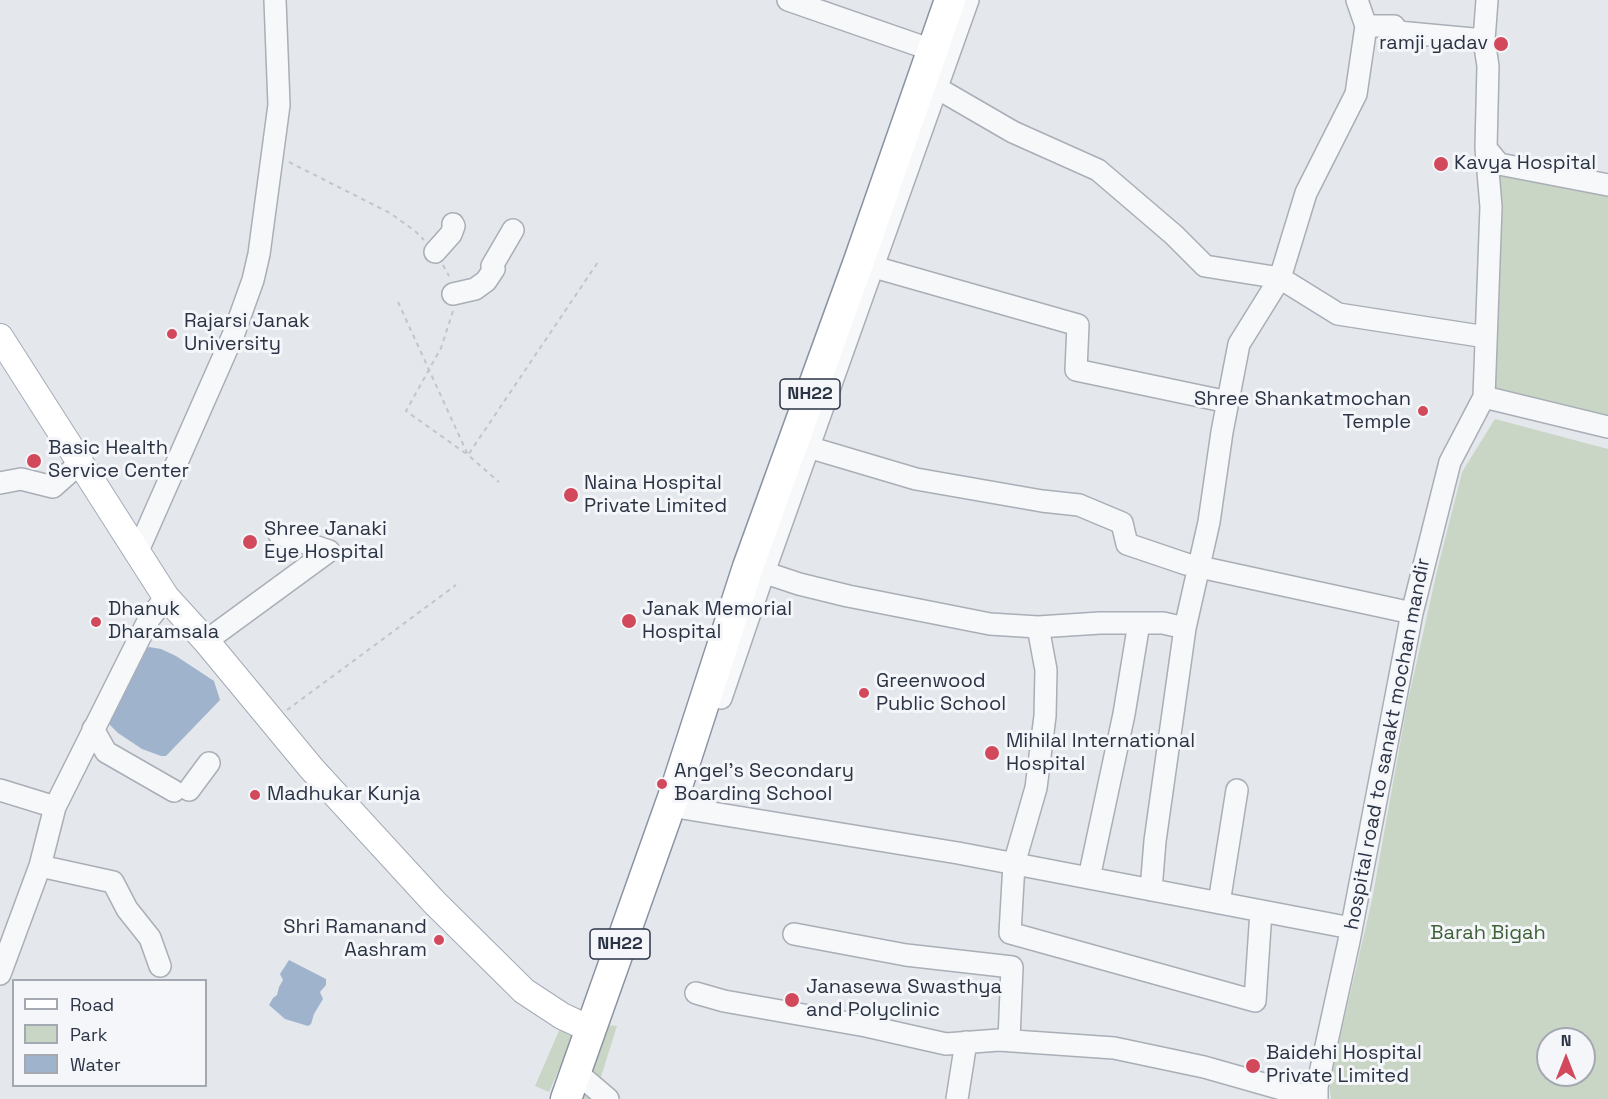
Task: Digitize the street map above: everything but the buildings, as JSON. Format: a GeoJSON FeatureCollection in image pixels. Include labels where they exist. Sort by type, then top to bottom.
{"type":"FeatureCollection","features":[{"type":"Feature","properties":{"kind":"highway","name":"NH22"},"geometry":{"type":"LineString","coordinates":[[570,1085],[756,570],[855,272],[950,0]]}},
{"type":"Feature","properties":{"kind":"main road"},"geometry":{"type":"LineString","coordinates":[[0,337],[166,597],[206,641],[312,769],[434,902],[524,991],[562,1016],[590,1029]]}},
{"type":"Feature","properties":{"kind":"street"},"geometry":{"type":"LineString","coordinates":[[137,553],[246,302],[258,254],[279,105],[275,0]]}},
{"type":"Feature","properties":{"kind":"street"},"geometry":{"type":"LineString","coordinates":[[788,0],[932,50]]}},
{"type":"Feature","properties":{"kind":"street","name":"NH22"},"geometry":{"type":"LineString","coordinates":[[756,570],[808,447],[968,0]]}},
{"type":"Feature","properties":{"kind":"street"},"geometry":{"type":"LineString","coordinates":[[1151,890],[1155,841],[1185,628],[1209,522],[1239,344],[1280,278],[1305,193],[1356,94],[1366,26],[1357,0]]}},
{"type":"Feature","properties":{"kind":"street"},"geometry":{"type":"LineString","coordinates":[[1487,0],[1484,40],[1488,66],[1485,148],[1491,207],[1484,397],[1608,427]]}},
{"type":"Feature","properties":{"kind":"street"},"geometry":{"type":"LineString","coordinates":[[1366,26],[1394,26],[1398,32],[1484,40]]}},
{"type":"Feature","properties":{"kind":"street"},"geometry":{"type":"LineString","coordinates":[[937,88],[1013,132],[1098,170],[1205,266],[1280,278],[1338,314],[1486,337]]}},
{"type":"Feature","properties":{"kind":"street"},"geometry":{"type":"LineString","coordinates":[[1485,148],[1499,164],[1608,185]]}},
{"type":"Feature","properties":{"kind":"street"},"geometry":{"type":"LineString","coordinates":[[435,252],[451,234],[453,224]]}},
{"type":"Feature","properties":{"kind":"street"},"geometry":{"type":"LineString","coordinates":[[453,294],[475,289],[486,281],[513,230]]}},
{"type":"Feature","properties":{"kind":"street"},"geometry":{"type":"LineString","coordinates":[[874,267],[1078,325],[1076,370],[1228,402]]}},
{"type":"Feature","properties":{"kind":"street","name":"hospital road to sanakt mochan mandir"},"geometry":{"type":"LineString","coordinates":[[1317,1099],[1317,1087],[1351,928],[1412,613],[1450,462],[1484,397]]}},
{"type":"Feature","properties":{"kind":"street"},"geometry":{"type":"LineString","coordinates":[[808,447],[916,479],[1042,501],[1079,505],[1122,523],[1127,544],[1199,567],[1412,613]]}},
{"type":"Feature","properties":{"kind":"street"},"geometry":{"type":"LineString","coordinates":[[0,482],[21,479],[53,487],[81,462]]}},
{"type":"Feature","properties":{"kind":"street"},"geometry":{"type":"LineString","coordinates":[[206,641],[329,551],[279,534]]}},
{"type":"Feature","properties":{"kind":"street"},"geometry":{"type":"LineString","coordinates":[[756,570],[799,584],[859,598],[990,624],[1038,627],[1162,623],[1185,628]]}},
{"type":"Feature","properties":{"kind":"street"},"geometry":{"type":"LineString","coordinates":[[0,974],[40,866],[55,807],[149,618],[166,597]]}},
{"type":"Feature","properties":{"kind":"street"},"geometry":{"type":"LineString","coordinates":[[1089,878],[1124,714],[1139,623]]}},
{"type":"Feature","properties":{"kind":"street"},"geometry":{"type":"LineString","coordinates":[[1009,1040],[1012,968],[1010,933],[1014,864],[1036,788],[1045,716],[1046,670],[1038,627]]}},
{"type":"Feature","properties":{"kind":"street"},"geometry":{"type":"LineString","coordinates":[[93,729],[105,752],[182,791],[209,763]]}},
{"type":"Feature","properties":{"kind":"street"},"geometry":{"type":"LineString","coordinates":[[0,790],[55,807]]}},
{"type":"Feature","properties":{"kind":"street"},"geometry":{"type":"LineString","coordinates":[[1219,903],[1237,790]]}},
{"type":"Feature","properties":{"kind":"street"},"geometry":{"type":"LineString","coordinates":[[673,798],[1351,928]]}},
{"type":"Feature","properties":{"kind":"street"},"geometry":{"type":"LineString","coordinates":[[40,866],[113,882],[127,909],[150,938],[160,966]]}},
{"type":"Feature","properties":{"kind":"street"},"geometry":{"type":"LineString","coordinates":[[1010,933],[1255,1001],[1261,911]]}},
{"type":"Feature","properties":{"kind":"street"},"geometry":{"type":"LineString","coordinates":[[794,934],[906,955],[1012,968]]}},
{"type":"Feature","properties":{"kind":"street"},"geometry":{"type":"LineString","coordinates":[[696,993],[724,1001],[866,1026],[946,1044],[1009,1040],[1114,1048],[1204,1067],[1317,1099]]}},
{"type":"Feature","properties":{"kind":"street"},"geometry":{"type":"LineString","coordinates":[[957,1099],[966,1042]]}},
{"type":"Feature","properties":{"kind":"street"},"geometry":{"type":"LineString","coordinates":[[570,1085],[608,1099]]}},
{"type":"Feature","properties":{"kind":"path"},"geometry":{"type":"LineString","coordinates":[[272,154],[390,213],[415,231],[435,252],[451,278],[453,314],[441,348],[406,411],[468,455],[500,482]]}},
{"type":"Feature","properties":{"kind":"path"},"geometry":{"type":"LineString","coordinates":[[468,455],[598,262]]}},
{"type":"Feature","properties":{"kind":"path"},"geometry":{"type":"LineString","coordinates":[[398,302],[468,455]]}},
{"type":"Feature","properties":{"kind":"path"},"geometry":{"type":"LineString","coordinates":[[273,722],[314,688],[456,585]]}},
{"type":"Feature","properties":{"kind":"green space"},"geometry":{"type":"Polygon","coordinates":[[[1496,175],[1608,193],[1608,420],[1493,389],[1496,175]]]}},
{"type":"Feature","properties":{"kind":"green space","name":"Barah Bigah"},"geometry":{"type":"Polygon","coordinates":[[[1495,419],[1608,449],[1608,1099],[1331,1099],[1329,1085],[1372,900],[1407,705],[1462,472],[1495,419]]]}},
{"type":"Feature","properties":{"kind":"green space"},"geometry":{"type":"Polygon","coordinates":[[[568,1010],[582,1016],[549,1092],[535,1086],[568,1010]]]}},
{"type":"Feature","properties":{"kind":"green space"},"geometry":{"type":"Polygon","coordinates":[[[606,1025],[617,1026],[594,1099],[576,1099],[606,1025]]]}},
{"type":"Feature","properties":{"kind":"water"},"geometry":{"type":"Polygon","coordinates":[[[149,647],[161,649],[176,656],[214,681],[220,700],[166,756],[142,749],[109,724],[110,715],[141,651],[149,647]]]}},
{"type":"Feature","properties":{"kind":"water"},"geometry":{"type":"Polygon","coordinates":[[[289,960],[326,979],[326,985],[320,992],[323,999],[308,1026],[285,1019],[269,1005],[277,995],[283,980],[280,974],[289,960]]]}},
{"type":"Feature","properties":{"kind":"place","name":"ramji yadav"},"geometry":{"type":"Point","coordinates":[1501,44]}},
{"type":"Feature","properties":{"kind":"place","name":"Kavya Hospital"},"geometry":{"type":"Point","coordinates":[1441,164]}},
{"type":"Feature","properties":{"kind":"place","name":"Rajarsi Janak University"},"geometry":{"type":"Point","coordinates":[172,334]}},
{"type":"Feature","properties":{"kind":"place","name":"Shree Shankatmochan Temple"},"geometry":{"type":"Point","coordinates":[1423,411]}},
{"type":"Feature","properties":{"kind":"place","name":"Basic Health Service Center"},"geometry":{"type":"Point","coordinates":[34,461]}},
{"type":"Feature","properties":{"kind":"place","name":"Naina Hospital Private Limited"},"geometry":{"type":"Point","coordinates":[571,495]}},
{"type":"Feature","properties":{"kind":"place","name":"Shree Janaki Eye Hospital"},"geometry":{"type":"Point","coordinates":[250,542]}},
{"type":"Feature","properties":{"kind":"place","name":"Janak Memorial Hospital"},"geometry":{"type":"Point","coordinates":[629,621]}},
{"type":"Feature","properties":{"kind":"place","name":"Dhanuk Dharamsala"},"geometry":{"type":"Point","coordinates":[96,622]}},
{"type":"Feature","properties":{"kind":"place","name":"Greenwood Public School"},"geometry":{"type":"Point","coordinates":[864,693]}},
{"type":"Feature","properties":{"kind":"place","name":"Mihilal International Hospital"},"geometry":{"type":"Point","coordinates":[992,753]}},
{"type":"Feature","properties":{"kind":"place","name":"Angel's Secondary Boarding School"},"geometry":{"type":"Point","coordinates":[662,784]}},
{"type":"Feature","properties":{"kind":"place","name":"Madhukar Kunja"},"geometry":{"type":"Point","coordinates":[255,795]}},
{"type":"Feature","properties":{"kind":"place","name":"Shri Ramanand Aashram"},"geometry":{"type":"Point","coordinates":[439,940]}},
{"type":"Feature","properties":{"kind":"place","name":"Janasewa Swasthya and Polyclinic"},"geometry":{"type":"Point","coordinates":[792,1000]}},
{"type":"Feature","properties":{"kind":"place","name":"Baidehi Hospital Private Limited"},"geometry":{"type":"Point","coordinates":[1253,1066]}}]}
